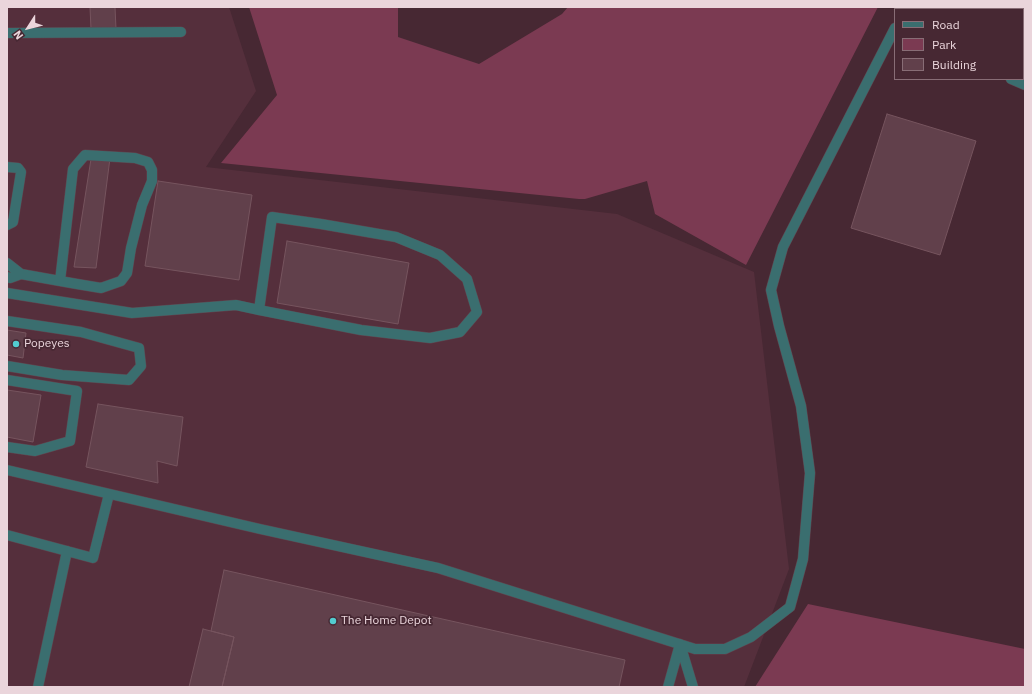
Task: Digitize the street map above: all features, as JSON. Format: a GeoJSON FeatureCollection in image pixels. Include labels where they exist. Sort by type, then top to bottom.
{"type":"FeatureCollection","features":[{"type":"Feature","properties":{"kind":"lane"},"geometry":{"type":"LineString","coordinates":[[7,470],[438,568],[695,649],[725,649],[751,637],[790,607],[803,559],[810,473],[801,406],[779,326],[771,290],[783,248],[894,30]]}},
{"type":"Feature","properties":{"kind":"lane"},"geometry":{"type":"LineString","coordinates":[[7,33],[181,32]]}},
{"type":"Feature","properties":{"kind":"lane"},"geometry":{"type":"LineString","coordinates":[[1013,80],[1025,85]]}},
{"type":"Feature","properties":{"kind":"lane"},"geometry":{"type":"LineString","coordinates":[[7,263],[21,274],[60,281],[101,288],[121,281],[126,273],[142,204],[152,181],[152,170],[148,162],[135,158],[85,154],[73,169],[60,281]]}},
{"type":"Feature","properties":{"kind":"lane"},"geometry":{"type":"LineString","coordinates":[[7,167],[18,168],[21,172],[13,222],[7,225]]}},
{"type":"Feature","properties":{"kind":"lane"},"geometry":{"type":"LineString","coordinates":[[7,293],[132,313],[236,305],[259,310],[361,330],[430,338],[460,332],[477,312],[467,279],[440,255],[396,237],[272,217],[259,310]]}},
{"type":"Feature","properties":{"kind":"lane"},"geometry":{"type":"LineString","coordinates":[[7,277],[10,278],[21,274]]}},
{"type":"Feature","properties":{"kind":"lane"},"geometry":{"type":"LineString","coordinates":[[7,322],[81,332],[139,348],[141,366],[129,380],[62,375],[7,366]]}},
{"type":"Feature","properties":{"kind":"lane"},"geometry":{"type":"LineString","coordinates":[[7,380],[78,391],[70,441],[36,451],[7,447]]}},
{"type":"Feature","properties":{"kind":"lane"},"geometry":{"type":"LineString","coordinates":[[7,535],[93,558],[109,494]]}},
{"type":"Feature","properties":{"kind":"lane"},"geometry":{"type":"LineString","coordinates":[[38,687],[67,551]]}},
{"type":"Feature","properties":{"kind":"lane"},"geometry":{"type":"LineString","coordinates":[[668,687],[680,644]]}},
{"type":"Feature","properties":{"kind":"lane"},"geometry":{"type":"LineString","coordinates":[[680,644],[693,687]]}},
{"type":"Feature","properties":{"kind":"shaded area"},"geometry":{"type":"Polygon","coordinates":[[[7,7],[229,7],[256,91],[206,167],[617,214],[754,272],[789,569],[744,687],[7,687],[7,7]]]}},
{"type":"Feature","properties":{"kind":"green space"},"geometry":{"type":"Polygon","coordinates":[[[249,7],[398,7],[398,37],[479,64],[562,14],[568,7],[878,7],[746,265],[655,214],[647,181],[585,199],[579,199],[221,163],[277,95],[249,7]]]}},
{"type":"Feature","properties":{"kind":"green space"},"geometry":{"type":"Polygon","coordinates":[[[808,604],[1025,649],[1025,687],[755,687],[808,604]]]}},
{"type":"Feature","properties":{"kind":"building"},"geometry":{"type":"Polygon","coordinates":[[[90,7],[115,7],[116,29],[91,29],[90,7]]]}},
{"type":"Feature","properties":{"kind":"building"},"geometry":{"type":"Polygon","coordinates":[[[887,114],[976,141],[940,255],[851,228],[887,114]]]}},
{"type":"Feature","properties":{"kind":"building"},"geometry":{"type":"Polygon","coordinates":[[[110,158],[96,268],[74,267],[91,159],[110,158]]]}},
{"type":"Feature","properties":{"kind":"building"},"geometry":{"type":"Polygon","coordinates":[[[158,181],[252,195],[239,280],[145,266],[158,181]]]}},
{"type":"Feature","properties":{"kind":"building"},"geometry":{"type":"Polygon","coordinates":[[[287,241],[409,263],[398,324],[277,303],[287,241]]]}},
{"type":"Feature","properties":{"kind":"building","name":"Popeyes"},"geometry":{"type":"Polygon","coordinates":[[[7,330],[26,333],[23,358],[7,355],[7,330]]]}},
{"type":"Feature","properties":{"kind":"building"},"geometry":{"type":"Polygon","coordinates":[[[7,390],[41,395],[33,442],[7,437],[7,390]]]}},
{"type":"Feature","properties":{"kind":"building"},"geometry":{"type":"Polygon","coordinates":[[[98,404],[183,417],[177,466],[157,461],[158,483],[86,467],[98,404]]]}},
{"type":"Feature","properties":{"kind":"building","name":"The Home Depot"},"geometry":{"type":"Polygon","coordinates":[[[224,570],[625,660],[619,687],[222,687],[234,637],[211,631],[224,570]]]}},
{"type":"Feature","properties":{"kind":"building"},"geometry":{"type":"Polygon","coordinates":[[[203,629],[234,637],[222,687],[189,687],[203,629]]]}},
{"type":"Feature","properties":{"kind":"place","name":"Popeyes"},"geometry":{"type":"Point","coordinates":[16,344]}},
{"type":"Feature","properties":{"kind":"place","name":"The Home Depot"},"geometry":{"type":"Point","coordinates":[333,621]}}]}
